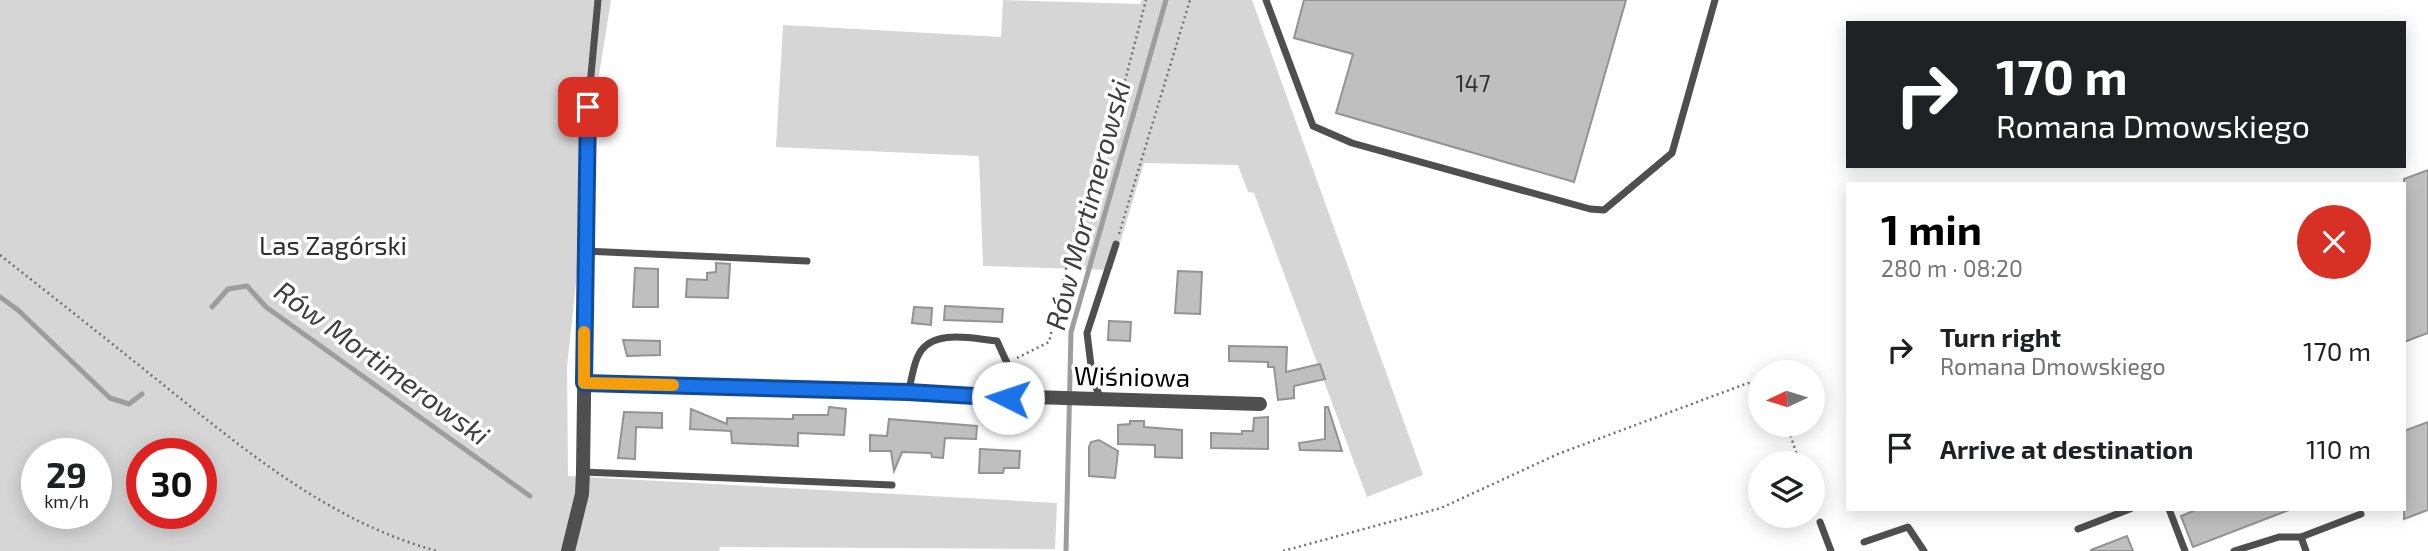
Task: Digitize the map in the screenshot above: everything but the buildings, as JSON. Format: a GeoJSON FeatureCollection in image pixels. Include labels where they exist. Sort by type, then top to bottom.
{"type":"FeatureCollection","features":[{"type":"Feature","properties":{"kind":"street"},"geometry":{"type":"LineString","coordinates":[[568,551],[582,494],[583,472],[588,107]]}},
{"type":"Feature","properties":{"kind":"street","name":"Wiśniowa"},"geometry":{"type":"LineString","coordinates":[[584,383],[908,392],[1051,400],[1260,404]]}},
{"type":"Feature","properties":{"kind":"lane"},"geometry":{"type":"LineString","coordinates":[[588,107],[598,0]]}},
{"type":"Feature","properties":{"kind":"lane"},"geometry":{"type":"LineString","coordinates":[[1266,0],[1313,126],[1352,143],[1590,209],[1604,210],[1672,153],[1715,0]]}},
{"type":"Feature","properties":{"kind":"lane"},"geometry":{"type":"LineString","coordinates":[[1103,401],[1093,382],[1087,333],[1116,244]]}},
{"type":"Feature","properties":{"kind":"lane"},"geometry":{"type":"LineString","coordinates":[[584,251],[807,261]]}},
{"type":"Feature","properties":{"kind":"lane"},"geometry":{"type":"LineString","coordinates":[[908,392],[919,352],[933,339],[961,337],[998,341],[1007,363],[1008,398]]}},
{"type":"Feature","properties":{"kind":"lane"},"geometry":{"type":"LineString","coordinates":[[583,472],[892,485]]}},
{"type":"Feature","properties":{"kind":"lane"},"geometry":{"type":"LineString","coordinates":[[2078,529],[2125,511]]}},
{"type":"Feature","properties":{"kind":"lane"},"geometry":{"type":"LineString","coordinates":[[2170,511],[2185,551]]}},
{"type":"Feature","properties":{"kind":"lane"},"geometry":{"type":"LineString","coordinates":[[2234,551],[2278,537],[2301,537],[2361,514]]}},
{"type":"Feature","properties":{"kind":"lane"},"geometry":{"type":"LineString","coordinates":[[1864,542],[1908,527],[1924,551]]}},
{"type":"Feature","properties":{"kind":"lane"},"geometry":{"type":"LineString","coordinates":[[1822,528],[1831,551]]}},
{"type":"Feature","properties":{"kind":"lane"},"geometry":{"type":"LineString","coordinates":[[2301,537],[2306,551]]}},
{"type":"Feature","properties":{"kind":"path"},"geometry":{"type":"LineString","coordinates":[[1007,363],[1049,342],[1075,230],[1119,104],[1146,0]]}},
{"type":"Feature","properties":{"kind":"path"},"geometry":{"type":"LineString","coordinates":[[1116,244],[1189,0]]}},
{"type":"Feature","properties":{"kind":"path"},"geometry":{"type":"LineString","coordinates":[[0,255],[246,451],[331,509],[415,545],[437,551]]}},
{"type":"Feature","properties":{"kind":"path"},"geometry":{"type":"LineString","coordinates":[[1283,551],[1441,508],[1558,454],[1748,383]]}},
{"type":"Feature","properties":{"kind":"green space","name":"Las Zagórski"},"geometry":{"type":"Polygon","coordinates":[[[0,0],[611,0],[596,94],[567,367],[568,476],[1057,503],[1055,549],[720,547],[719,551],[0,551],[0,0]]]}},
{"type":"Feature","properties":{"kind":"green space"},"geometry":{"type":"Polygon","coordinates":[[[1003,0],[1140,4],[1142,0],[1252,0],[1423,475],[1367,497],[1254,193],[1248,192],[1238,165],[1144,163],[1112,270],[983,266],[979,156],[776,147],[783,25],[1001,37],[1003,0]]]}},
{"type":"Feature","properties":{"kind":"waterway","name":"Rów Mortimerowski"},"geometry":{"type":"LineString","coordinates":[[1066,551],[1071,332],[1166,0]]}},
{"type":"Feature","properties":{"kind":"waterway","name":"Rów Mortimerowski"},"geometry":{"type":"LineString","coordinates":[[212,307],[228,289],[247,286],[266,307],[530,496]]}},
{"type":"Feature","properties":{"kind":"waterway","name":"Rów Mortimerowski"},"geometry":{"type":"LineString","coordinates":[[0,297],[18,310],[110,398],[129,404],[142,394]]}},
{"type":"Feature","properties":{"kind":"slow traffic"},"geometry":{"type":"LineString","coordinates":[[584,332],[584,383],[673,385]]}},
{"type":"Feature","properties":{"kind":"route"},"geometry":{"type":"LineString","coordinates":[[588,107],[584,383],[908,392],[1008,398]]}}]}
